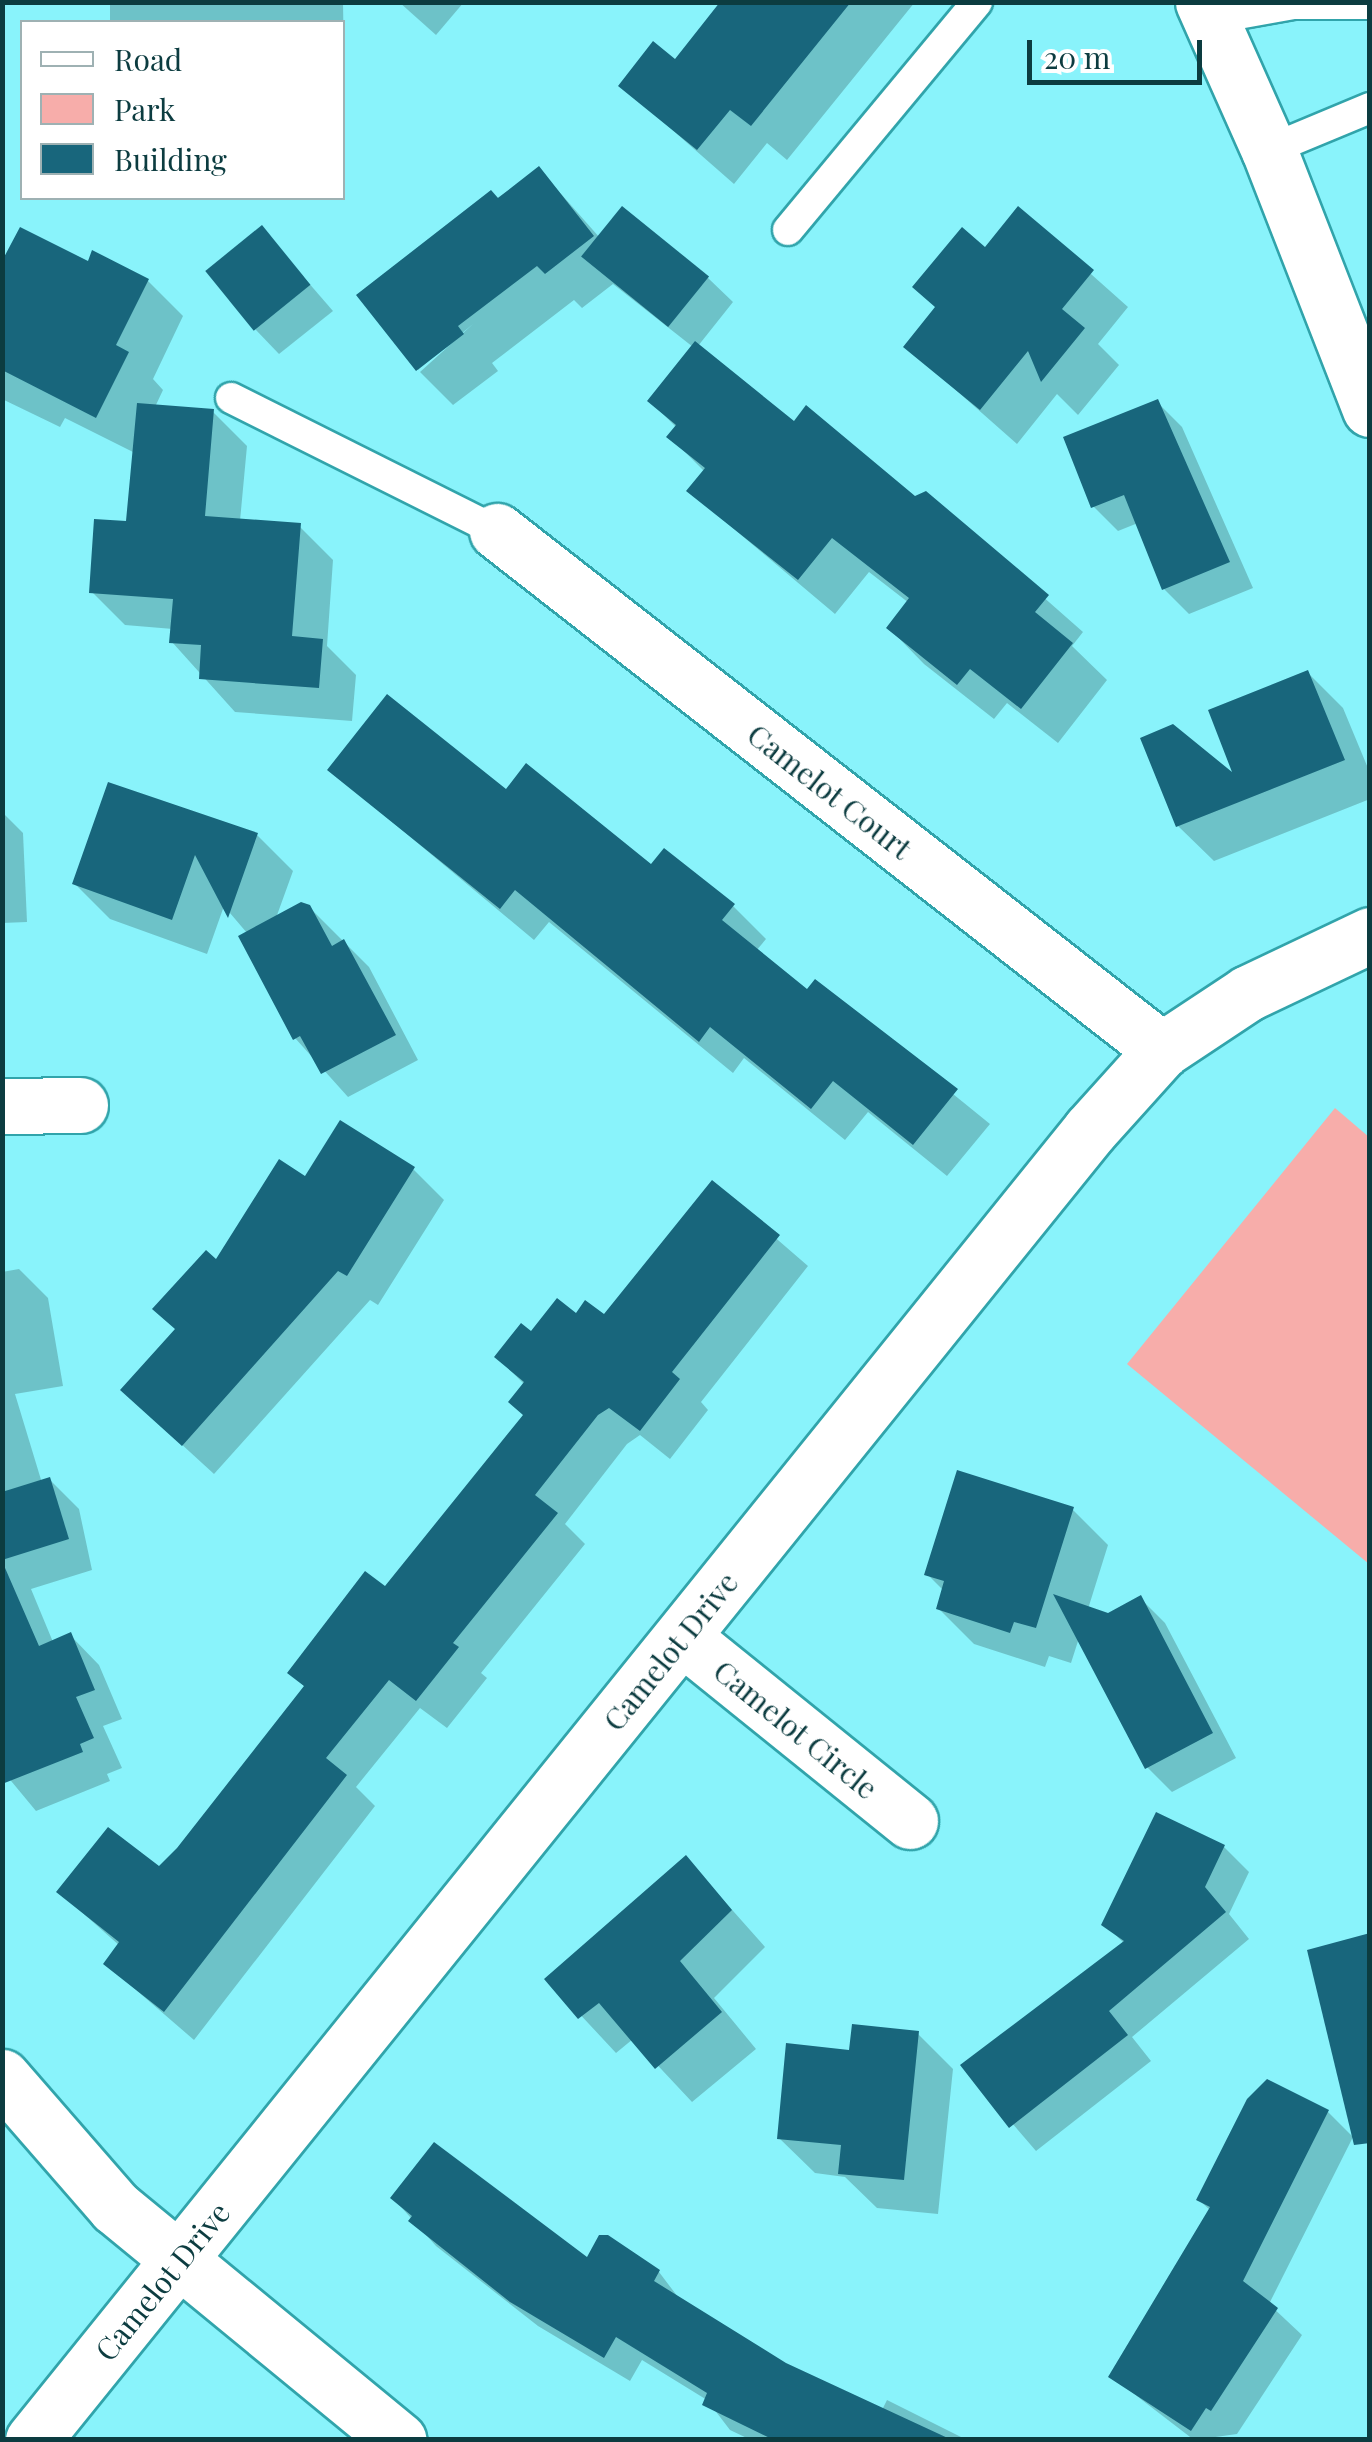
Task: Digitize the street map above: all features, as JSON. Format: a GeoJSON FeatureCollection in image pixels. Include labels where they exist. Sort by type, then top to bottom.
{"type":"FeatureCollection","features":[{"type":"Feature","properties":{"kind":"street"},"geometry":{"type":"LineString","coordinates":[[1207,11],[1269,150],[1370,409]]}},
{"type":"Feature","properties":{"kind":"street","name":"Camelot Court"},"geometry":{"type":"LineString","coordinates":[[497,531],[1162,1050]]}},
{"type":"Feature","properties":{"kind":"street","name":"Camelot Drive"},"geometry":{"type":"LineString","coordinates":[[32,2440],[1090,1130],[1162,1050],[1248,993],[1370,935]]}},
{"type":"Feature","properties":{"kind":"street"},"geometry":{"type":"LineString","coordinates":[[2,1106],[80,1105]]}},
{"type":"Feature","properties":{"kind":"street","name":"Camelot Circle"},"geometry":{"type":"LineString","coordinates":[[682,1636],[910,1821]]}},
{"type":"Feature","properties":{"kind":"street"},"geometry":{"type":"LineString","coordinates":[[2,2077],[114,2207],[400,2440]]}},
{"type":"Feature","properties":{"kind":"lane"},"geometry":{"type":"LineString","coordinates":[[788,230],[977,2]]}},
{"type":"Feature","properties":{"kind":"lane"},"geometry":{"type":"LineString","coordinates":[[1207,11],[1294,4],[1370,4]]}},
{"type":"Feature","properties":{"kind":"lane"},"geometry":{"type":"LineString","coordinates":[[1269,150],[1370,108]]}},
{"type":"Feature","properties":{"kind":"lane"},"geometry":{"type":"LineString","coordinates":[[230,398],[497,531]]}},
{"type":"Feature","properties":{"kind":"green space"},"geometry":{"type":"Polygon","coordinates":[[[1335,1108],[1369,1137],[1369,1564],[1127,1364],[1335,1108]]]}},
{"type":"Feature","properties":{"kind":"building"},"geometry":{"type":"Polygon","coordinates":[[[720,2],[851,2],[751,126],[730,110],[697,150],[618,86],[653,41],[675,59],[720,2]]]}},
{"type":"Feature","properties":{"kind":"building"},"geometry":{"type":"Polygon","coordinates":[[[539,166],[594,236],[545,274],[537,266],[458,326],[464,334],[416,371],[356,295],[491,190],[498,198],[539,166]]]}},
{"type":"Feature","properties":{"kind":"building"},"geometry":{"type":"Polygon","coordinates":[[[622,206],[709,276],[668,327],[581,257],[622,206]]]}},
{"type":"Feature","properties":{"kind":"building"},"geometry":{"type":"Polygon","coordinates":[[[1018,206],[1094,270],[1062,309],[1085,328],[1041,382],[1028,351],[980,410],[903,347],[935,307],[912,287],[962,227],[985,247],[1018,206]]]}},
{"type":"Feature","properties":{"kind":"building"},"geometry":{"type":"Polygon","coordinates":[[[262,225],[310,285],[254,331],[205,271],[262,225]]]}},
{"type":"Feature","properties":{"kind":"building"},"geometry":{"type":"Polygon","coordinates":[[[20,227],[88,261],[92,250],[149,279],[116,345],[129,352],[96,418],[2,370],[2,261],[20,227]]]}},
{"type":"Feature","properties":{"kind":"building"},"geometry":{"type":"Polygon","coordinates":[[[695,341],[794,421],[806,405],[915,496],[926,491],[1049,595],[1035,612],[1073,643],[1021,709],[970,669],[957,685],[886,628],[909,598],[832,538],[798,580],[686,491],[705,468],[666,437],[676,425],[647,401],[695,341]]]}},
{"type":"Feature","properties":{"kind":"building"},"geometry":{"type":"Polygon","coordinates":[[[1158,399],[1230,562],[1162,590],[1124,495],[1091,508],[1063,437],[1158,399]]]}},
{"type":"Feature","properties":{"kind":"building"},"geometry":{"type":"Polygon","coordinates":[[[137,403],[214,409],[205,516],[301,523],[292,636],[323,639],[319,688],[199,679],[201,645],[169,643],[173,599],[89,593],[94,519],[126,521],[137,403]]]}},
{"type":"Feature","properties":{"kind":"building"},"geometry":{"type":"Polygon","coordinates":[[[1308,670],[1345,760],[1176,827],[1140,738],[1173,724],[1232,772],[1208,710],[1308,670]]]}},
{"type":"Feature","properties":{"kind":"building"},"geometry":{"type":"Polygon","coordinates":[[[387,694],[506,789],[526,763],[651,864],[664,848],[735,904],[722,920],[807,989],[815,979],[958,1089],[913,1145],[833,1081],[811,1109],[710,1027],[699,1042],[515,890],[500,909],[327,770],[387,694]]]}},
{"type":"Feature","properties":{"kind":"building"},"geometry":{"type":"Polygon","coordinates":[[[108,782],[258,833],[228,918],[195,855],[172,920],[72,884],[108,782]]]}},
{"type":"Feature","properties":{"kind":"building"},"geometry":{"type":"Polygon","coordinates":[[[301,902],[310,905],[332,946],[344,939],[396,1035],[321,1074],[300,1036],[293,1040],[238,936],[301,902]]]}},
{"type":"Feature","properties":{"kind":"building"},"geometry":{"type":"Polygon","coordinates":[[[340,1120],[415,1167],[347,1276],[338,1271],[182,1446],[120,1390],[175,1329],[152,1309],[206,1250],[216,1259],[279,1159],[305,1176],[340,1120]]]}},
{"type":"Feature","properties":{"kind":"building"},"geometry":{"type":"Polygon","coordinates":[[[712,1180],[780,1235],[672,1372],[680,1379],[640,1431],[609,1408],[598,1415],[535,1495],[558,1513],[453,1643],[459,1647],[416,1701],[389,1680],[326,1758],[347,1775],[164,2012],[103,1964],[119,1942],[56,1892],[108,1827],[159,1866],[177,1848],[304,1686],[287,1673],[365,1571],[385,1586],[523,1415],[508,1402],[524,1382],[494,1357],[521,1323],[531,1331],[557,1298],[576,1313],[585,1300],[604,1314],[712,1180]]]}},
{"type":"Feature","properties":{"kind":"building"},"geometry":{"type":"Polygon","coordinates":[[[957,1470],[1074,1507],[1036,1628],[1014,1622],[1010,1633],[936,1609],[944,1581],[924,1575],[957,1470]]]}},
{"type":"Feature","properties":{"kind":"building"},"geometry":{"type":"Polygon","coordinates":[[[50,1477],[69,1539],[2,1560],[2,1492],[50,1477]]]}},
{"type":"Feature","properties":{"kind":"building"},"geometry":{"type":"Polygon","coordinates":[[[2,1561],[39,1646],[71,1632],[95,1690],[76,1697],[94,1738],[80,1744],[83,1752],[2,1784],[2,1561]]]}},
{"type":"Feature","properties":{"kind":"building"},"geometry":{"type":"Polygon","coordinates":[[[1053,1594],[1108,1613],[1141,1595],[1213,1733],[1145,1769],[1053,1594]]]}},
{"type":"Feature","properties":{"kind":"building"},"geometry":{"type":"Polygon","coordinates":[[[1156,1812],[1225,1845],[1205,1887],[1226,1912],[1109,2011],[1128,2035],[1009,2128],[960,2065],[1124,1941],[1101,1925],[1156,1812]]]}},
{"type":"Feature","properties":{"kind":"building"},"geometry":{"type":"Polygon","coordinates":[[[686,1855],[732,1910],[680,1961],[722,2012],[655,2069],[599,2003],[578,2019],[544,1979],[686,1855]]]}},
{"type":"Feature","properties":{"kind":"building"},"geometry":{"type":"Polygon","coordinates":[[[1370,1933],[1370,2143],[1354,2145],[1307,1950],[1370,1933]]]}},
{"type":"Feature","properties":{"kind":"building"},"geometry":{"type":"Polygon","coordinates":[[[852,2024],[919,2031],[904,2180],[838,2174],[841,2145],[777,2139],[786,2043],[849,2050],[852,2024]]]}},
{"type":"Feature","properties":{"kind":"building"},"geometry":{"type":"Polygon","coordinates":[[[1267,2079],[1329,2110],[1243,2281],[1278,2308],[1211,2411],[1206,2408],[1191,2431],[1108,2377],[1210,2207],[1196,2200],[1247,2099],[1267,2079]]]}},
{"type":"Feature","properties":{"kind":"building"},"geometry":{"type":"Polygon","coordinates":[[[434,2142],[587,2257],[599,2235],[608,2235],[660,2270],[654,2281],[786,2363],[952,2440],[774,2440],[702,2405],[707,2393],[616,2337],[604,2358],[510,2302],[408,2221],[412,2216],[390,2198],[434,2142]]]}}]}
